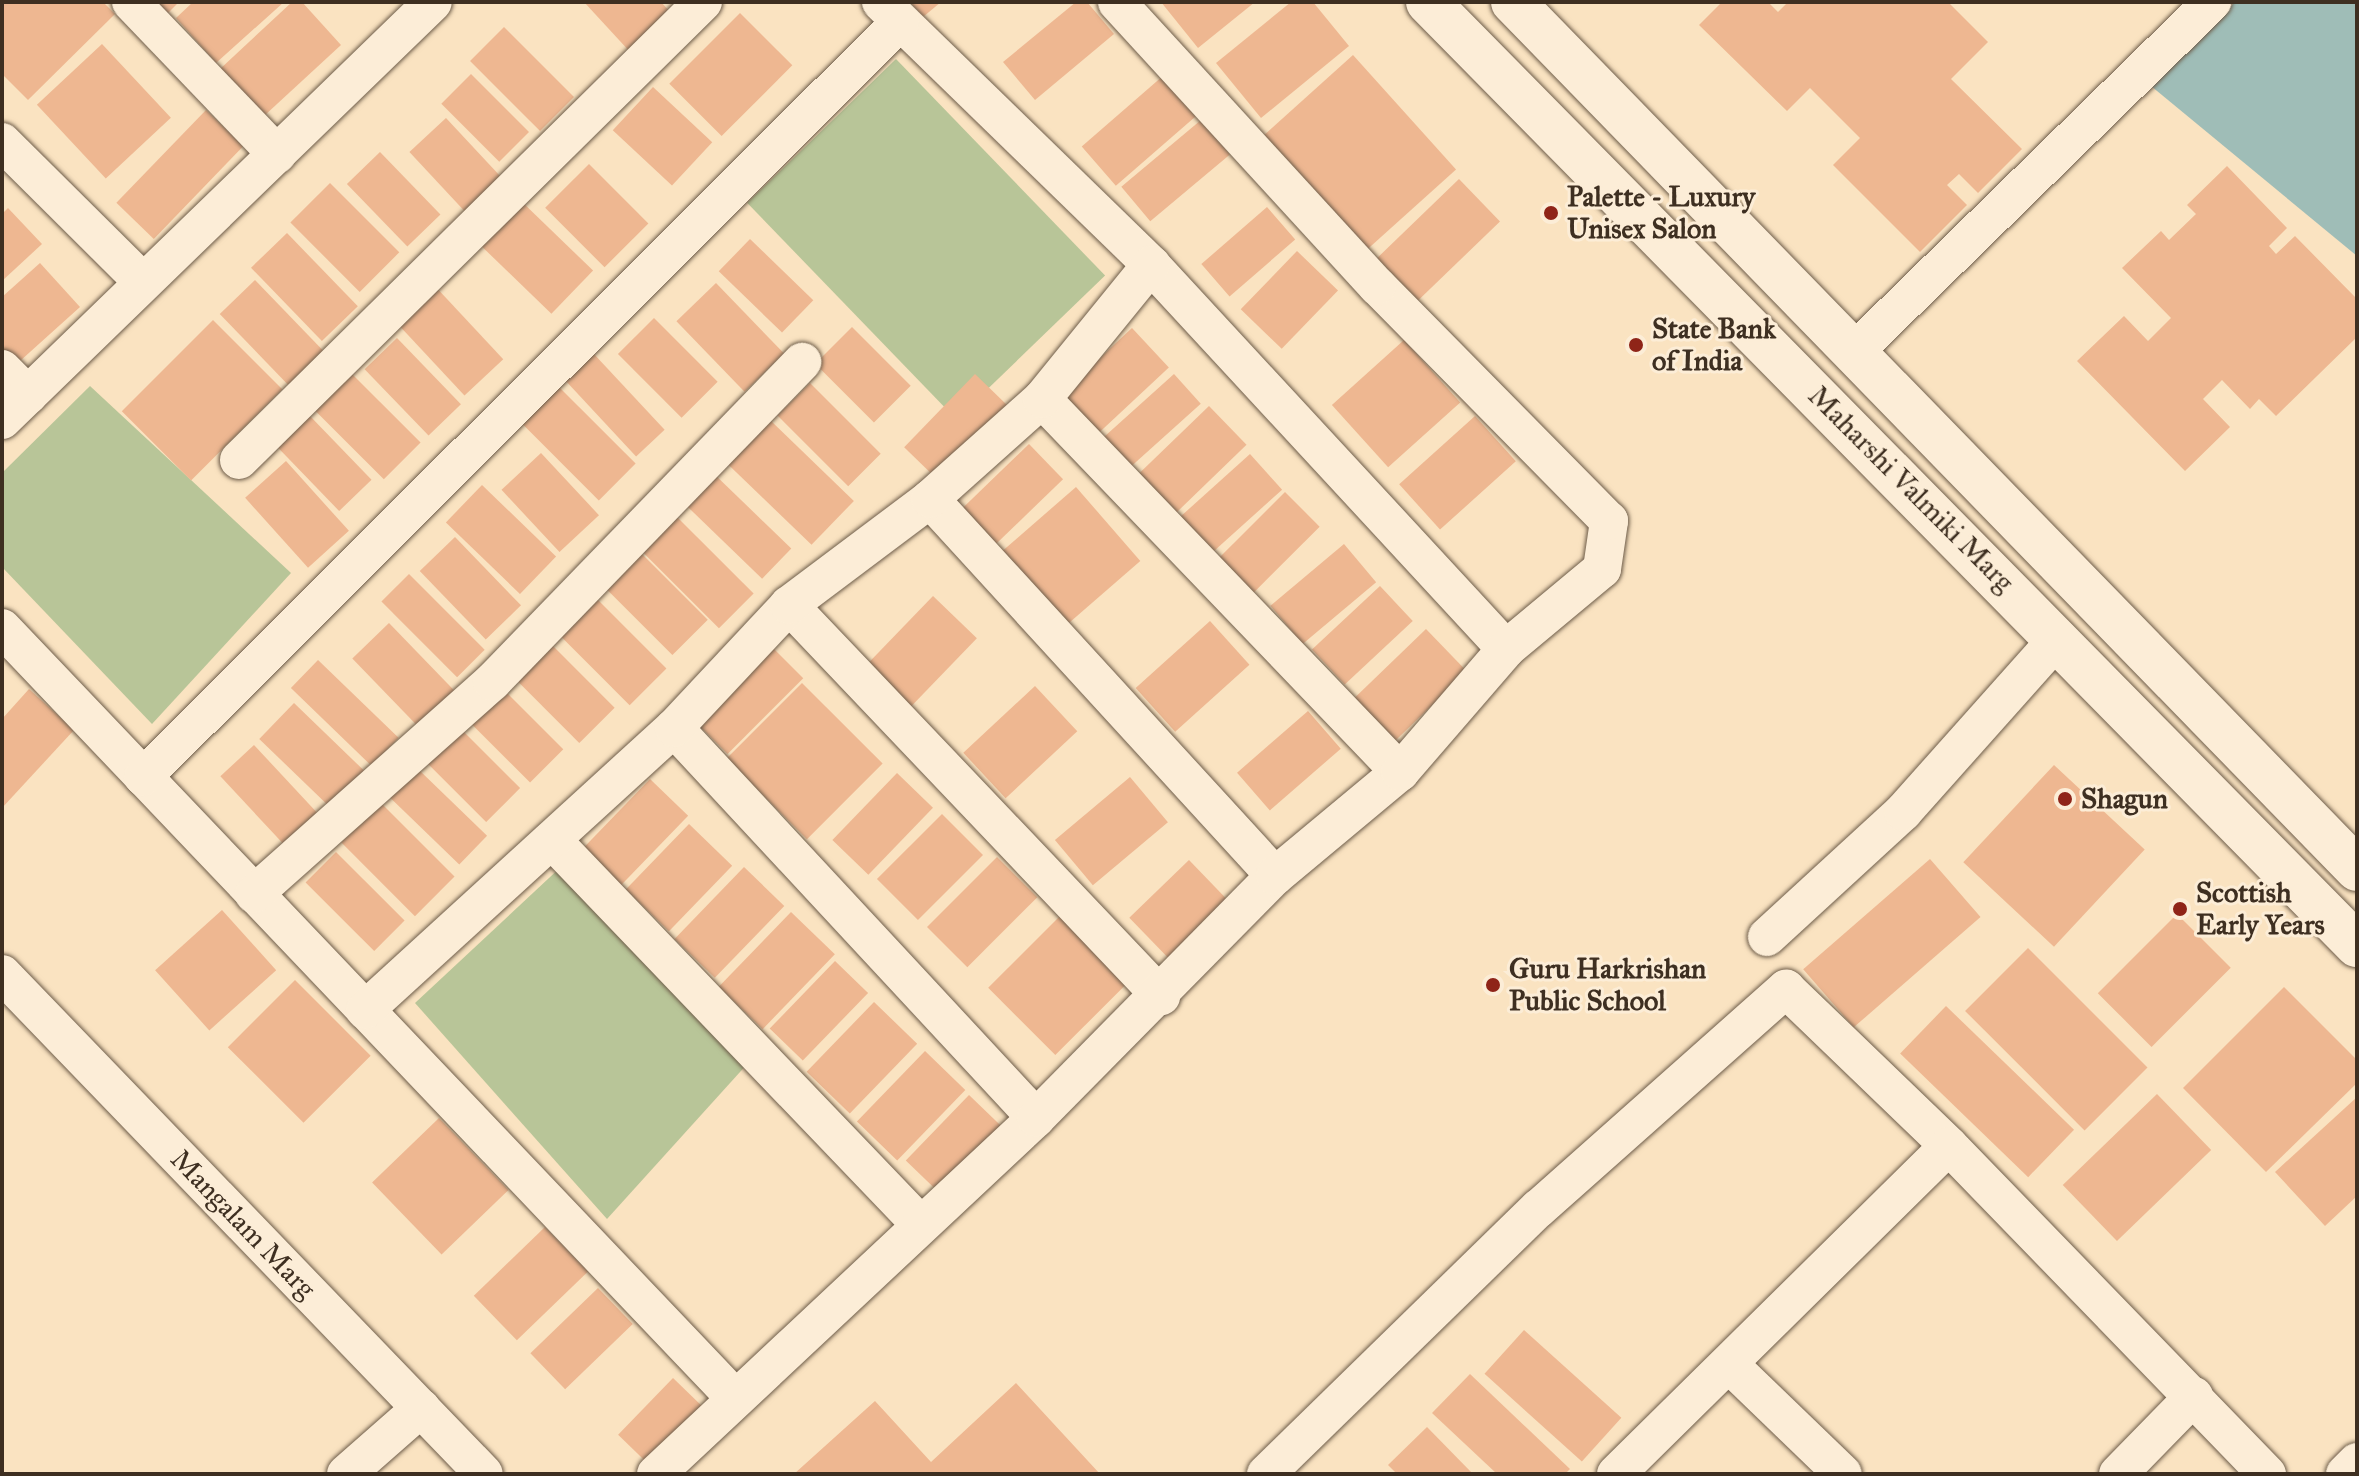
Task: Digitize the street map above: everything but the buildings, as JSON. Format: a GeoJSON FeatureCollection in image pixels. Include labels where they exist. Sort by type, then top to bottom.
{"type":"FeatureCollection","features":[{"type":"Feature","properties":{"kind":"street"},"geometry":{"type":"LineString","coordinates":[[131,2],[277,154]]}},
{"type":"Feature","properties":{"kind":"street"},"geometry":{"type":"LineString","coordinates":[[239,460],[703,2]]}},
{"type":"Feature","properties":{"kind":"street"},"geometry":{"type":"LineString","coordinates":[[656,1474],[733,1396],[1036,1118],[1161,996],[1275,876],[1400,772],[1506,649],[1602,569],[1609,521],[1377,286],[1117,2]]}},
{"type":"Feature","properties":{"kind":"street","name":"Maharshi Valmiki Marg"},"geometry":{"type":"LineString","coordinates":[[1428,2],[2058,638],[2357,945]]}},
{"type":"Feature","properties":{"kind":"street","name":"Maharshi Valmiki Marg"},"geometry":{"type":"LineString","coordinates":[[1513,2],[2357,869]]}},
{"type":"Feature","properties":{"kind":"street"},"geometry":{"type":"LineString","coordinates":[[1854,352],[2212,2]]}},
{"type":"Feature","properties":{"kind":"street"},"geometry":{"type":"LineString","coordinates":[[11,395],[142,281],[277,154],[413,9]]}},
{"type":"Feature","properties":{"kind":"street"},"geometry":{"type":"LineString","coordinates":[[143,777],[890,12],[1151,265],[1506,649]]}},
{"type":"Feature","properties":{"kind":"street"},"geometry":{"type":"LineString","coordinates":[[2,142],[142,281]]}},
{"type":"Feature","properties":{"kind":"street"},"geometry":{"type":"LineString","coordinates":[[365,1010],[674,728],[789,605],[930,499],[1042,399],[1151,265]]}},
{"type":"Feature","properties":{"kind":"street"},"geometry":{"type":"LineString","coordinates":[[254,894],[492,682],[802,362]]}},
{"type":"Feature","properties":{"kind":"street"},"geometry":{"type":"LineString","coordinates":[[1042,399],[1400,772]]}},
{"type":"Feature","properties":{"kind":"street"},"geometry":{"type":"LineString","coordinates":[[930,499],[1275,876]]}},
{"type":"Feature","properties":{"kind":"street"},"geometry":{"type":"LineString","coordinates":[[789,605],[1161,996]]}},
{"type":"Feature","properties":{"kind":"street"},"geometry":{"type":"LineString","coordinates":[[2,628],[733,1396]]}},
{"type":"Feature","properties":{"kind":"street"},"geometry":{"type":"LineString","coordinates":[[1767,937],[1903,812],[2058,638]]}},
{"type":"Feature","properties":{"kind":"street"},"geometry":{"type":"LineString","coordinates":[[674,728],[1036,1118]]}},
{"type":"Feature","properties":{"kind":"street"},"geometry":{"type":"LineString","coordinates":[[552,840],[920,1224]]}},
{"type":"Feature","properties":{"kind":"street","name":"Mangalam Marg"},"geometry":{"type":"LineString","coordinates":[[2,974],[484,1474]]}},
{"type":"Feature","properties":{"kind":"street"},"geometry":{"type":"LineString","coordinates":[[1266,1474],[1538,1209],[1786,989],[1949,1146],[2267,1474]]}},
{"type":"Feature","properties":{"kind":"street"},"geometry":{"type":"LineString","coordinates":[[1616,1474],[1949,1146]]}},
{"type":"Feature","properties":{"kind":"street"},"geometry":{"type":"LineString","coordinates":[[1729,1364],[1843,1474]]}},
{"type":"Feature","properties":{"kind":"street"},"geometry":{"type":"LineString","coordinates":[[2118,1474],[2194,1396]]}},
{"type":"Feature","properties":{"kind":"street"},"geometry":{"type":"LineString","coordinates":[[346,1474],[421,1408]]}},
{"type":"Feature","properties":{"kind":"street"},"geometry":{"type":"LineString","coordinates":[[2345,1474],[2357,1462]]}},
{"type":"Feature","properties":{"kind":"green space"},"geometry":{"type":"Polygon","coordinates":[[[896,59],[1105,276],[956,419],[747,203],[896,59]]]}},
{"type":"Feature","properties":{"kind":"green space"},"geometry":{"type":"Polygon","coordinates":[[[90,386],[291,573],[152,724],[2,567],[2,473],[90,386]]]}},
{"type":"Feature","properties":{"kind":"green space"},"geometry":{"type":"Polygon","coordinates":[[[564,864],[759,1051],[607,1219],[415,1003],[564,864]]]}},
{"type":"Feature","properties":{"kind":"water"},"geometry":{"type":"Polygon","coordinates":[[[2235,2],[2357,2],[2357,256],[2151,86],[2235,2]]]}},
{"type":"Feature","properties":{"kind":"place","name":"Palette - Luxury Unisex Salon"},"geometry":{"type":"Point","coordinates":[1551,213]}},
{"type":"Feature","properties":{"kind":"place","name":"State Bank of India"},"geometry":{"type":"Point","coordinates":[1636,345]}},
{"type":"Feature","properties":{"kind":"place","name":"Shagun"},"geometry":{"type":"Point","coordinates":[2065,799]}},
{"type":"Feature","properties":{"kind":"place","name":"Scottish Early Years"},"geometry":{"type":"Point","coordinates":[2180,909]}},
{"type":"Feature","properties":{"kind":"place","name":"Guru Harkrishan Public School"},"geometry":{"type":"Point","coordinates":[1493,985]}}]}
